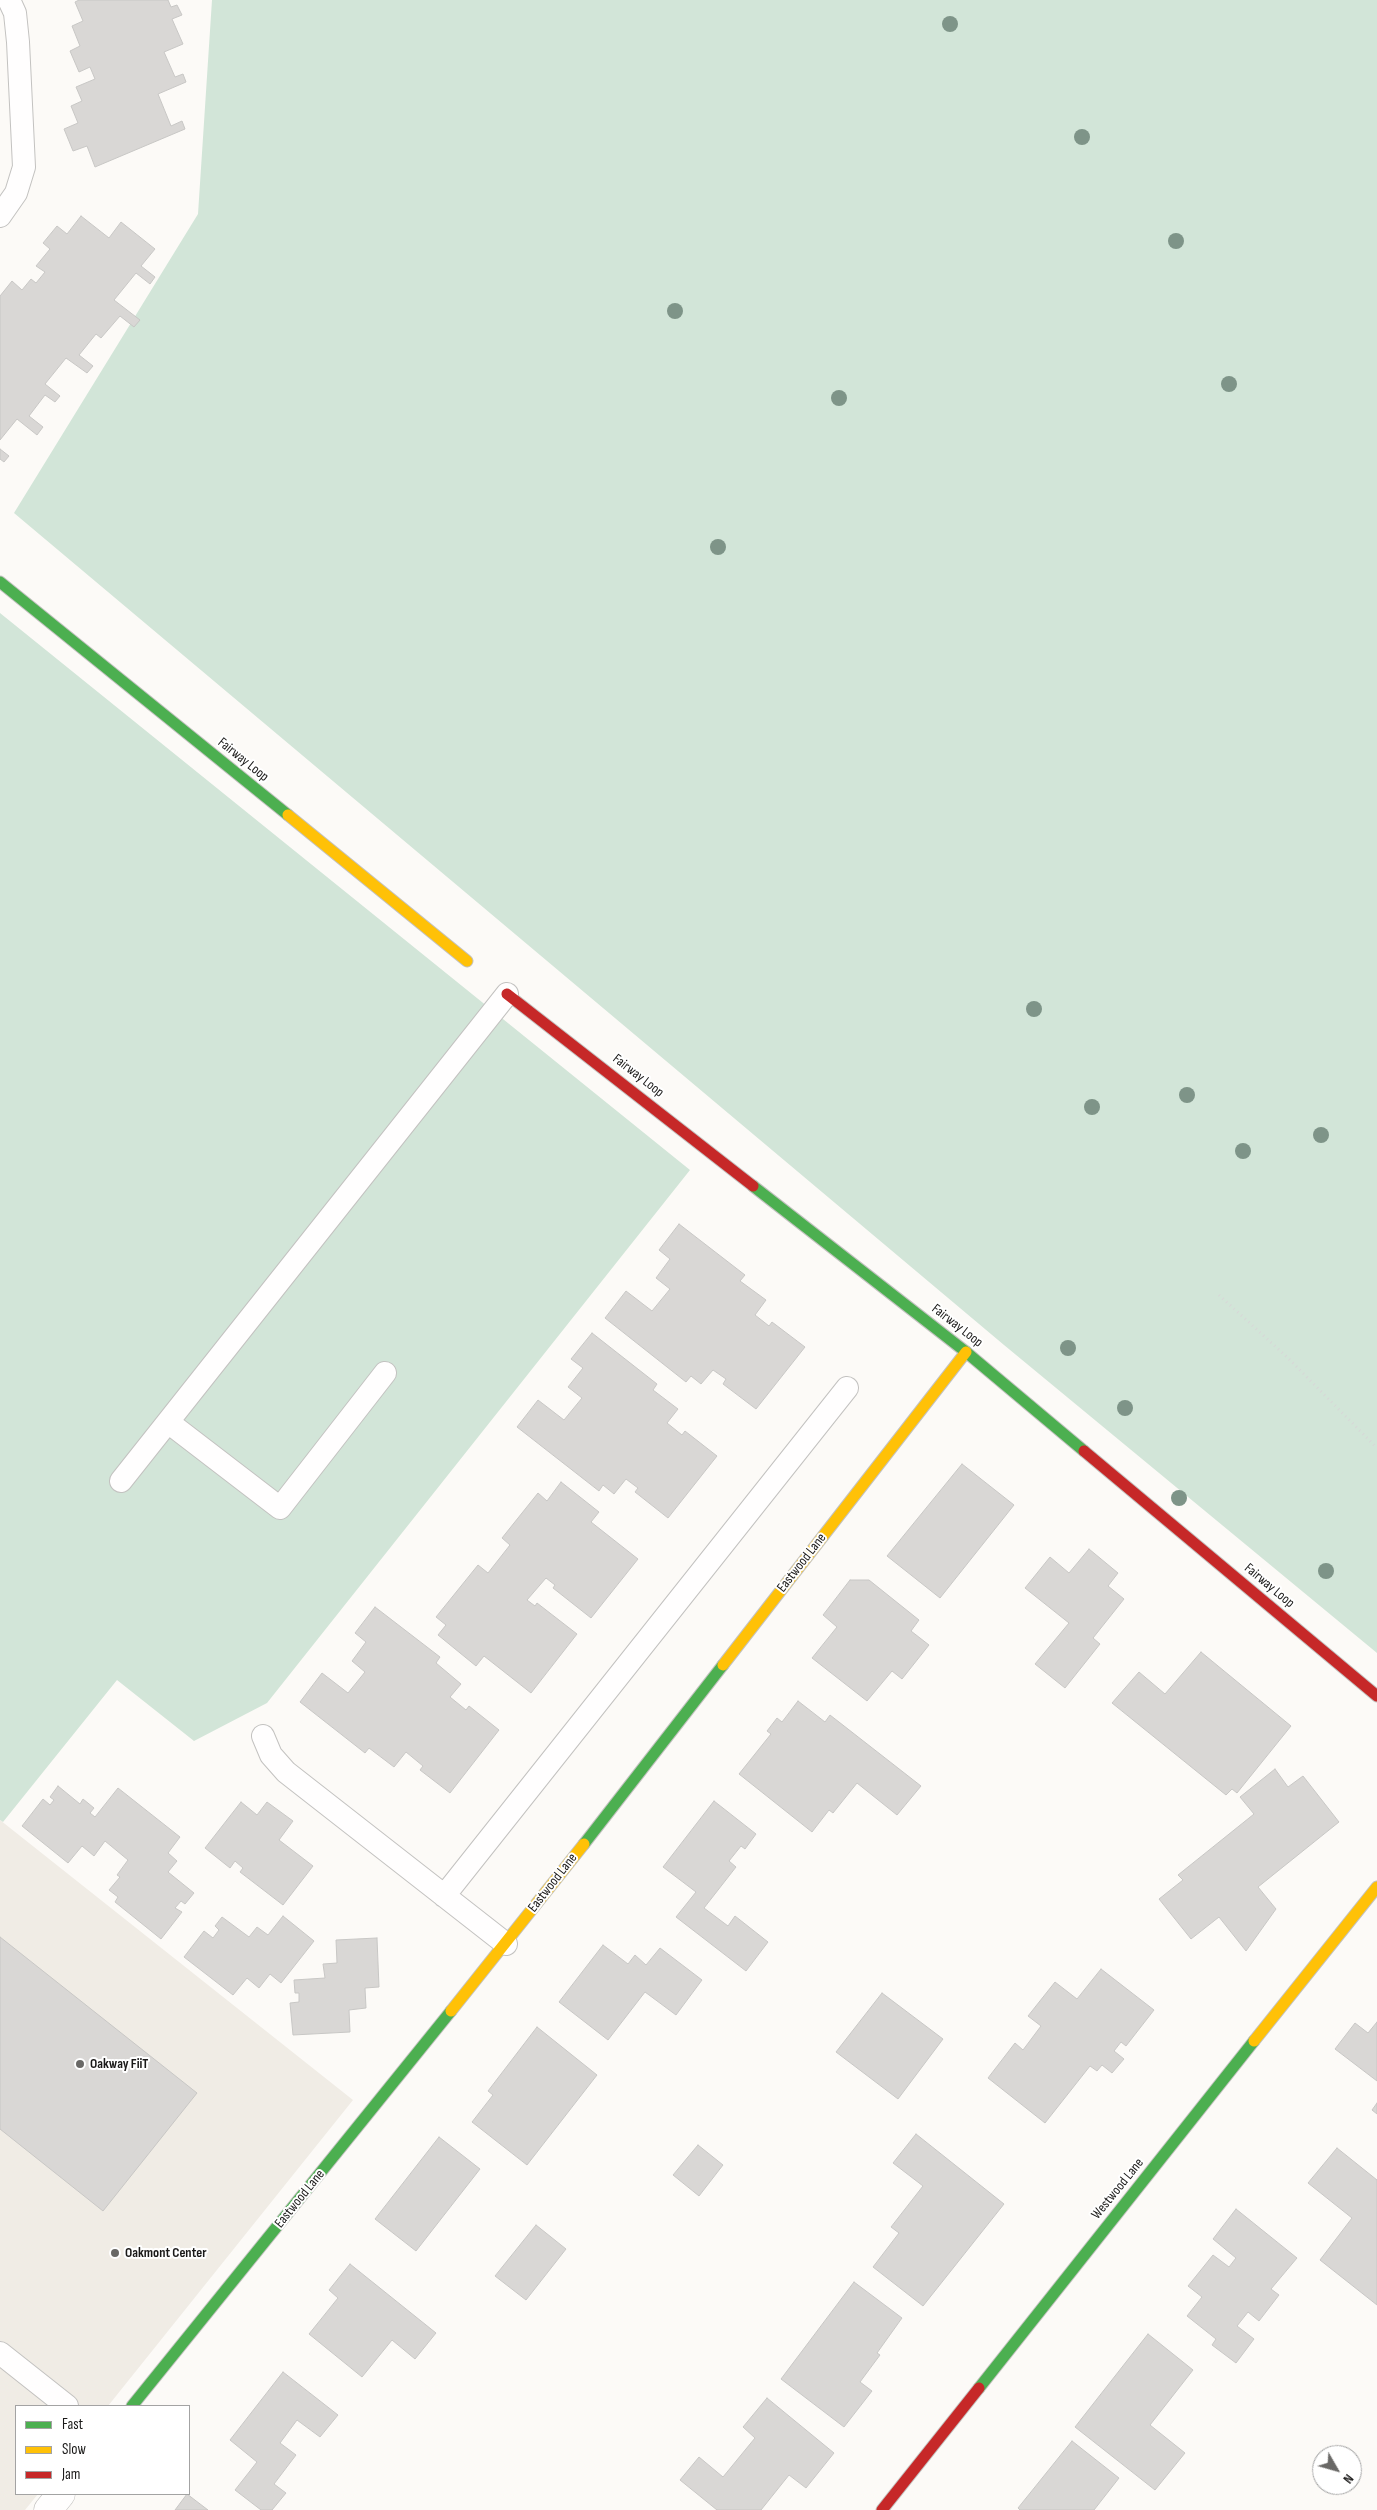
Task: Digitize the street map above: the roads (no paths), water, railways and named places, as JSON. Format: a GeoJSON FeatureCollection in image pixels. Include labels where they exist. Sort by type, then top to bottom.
{"type":"FeatureCollection","features":[{"type":"Feature","properties":{"kind":"street","name":"Fairway Loop"},"geometry":{"type":"LineString","coordinates":[[0,582],[467,961]]}},
{"type":"Feature","properties":{"kind":"street","name":"Fairway Loop"},"geometry":{"type":"LineString","coordinates":[[507,994],[966,1352],[1377,1696]]}},
{"type":"Feature","properties":{"kind":"street","name":"Eastwood Lane"},"geometry":{"type":"LineString","coordinates":[[133,2405],[506,1944],[966,1352]]}},
{"type":"Feature","properties":{"kind":"street","name":"Westwood Lane"},"geometry":{"type":"LineString","coordinates":[[882,2510],[1377,1887]]}},
{"type":"Feature","properties":{"kind":"street"},"geometry":{"type":"LineString","coordinates":[[48,2510],[60,2495]]}},
{"type":"Feature","properties":{"kind":"lane"},"geometry":{"type":"LineString","coordinates":[[0,216],[16,193],[24,167],[18,42],[15,13],[9,0]]}},
{"type":"Feature","properties":{"kind":"lane"},"geometry":{"type":"LineString","coordinates":[[121,1482],[507,994]]}},
{"type":"Feature","properties":{"kind":"lane"},"geometry":{"type":"LineString","coordinates":[[168,1422],[280,1508],[385,1373]]}},
{"type":"Feature","properties":{"kind":"lane"},"geometry":{"type":"LineString","coordinates":[[444,1896],[847,1388]]}},
{"type":"Feature","properties":{"kind":"lane"},"geometry":{"type":"LineString","coordinates":[[263,1736],[271,1755],[286,1772],[506,1944]]}},
{"type":"Feature","properties":{"kind":"lane"},"geometry":{"type":"LineString","coordinates":[[0,2353],[66,2405]]}},
{"type":"Feature","properties":{"kind":"place","name":"Oakway FiiT"},"geometry":{"type":"Point","coordinates":[80,2064]}},
{"type":"Feature","properties":{"kind":"place","name":"Oakmont Center"},"geometry":{"type":"Point","coordinates":[115,2253]}}]}
